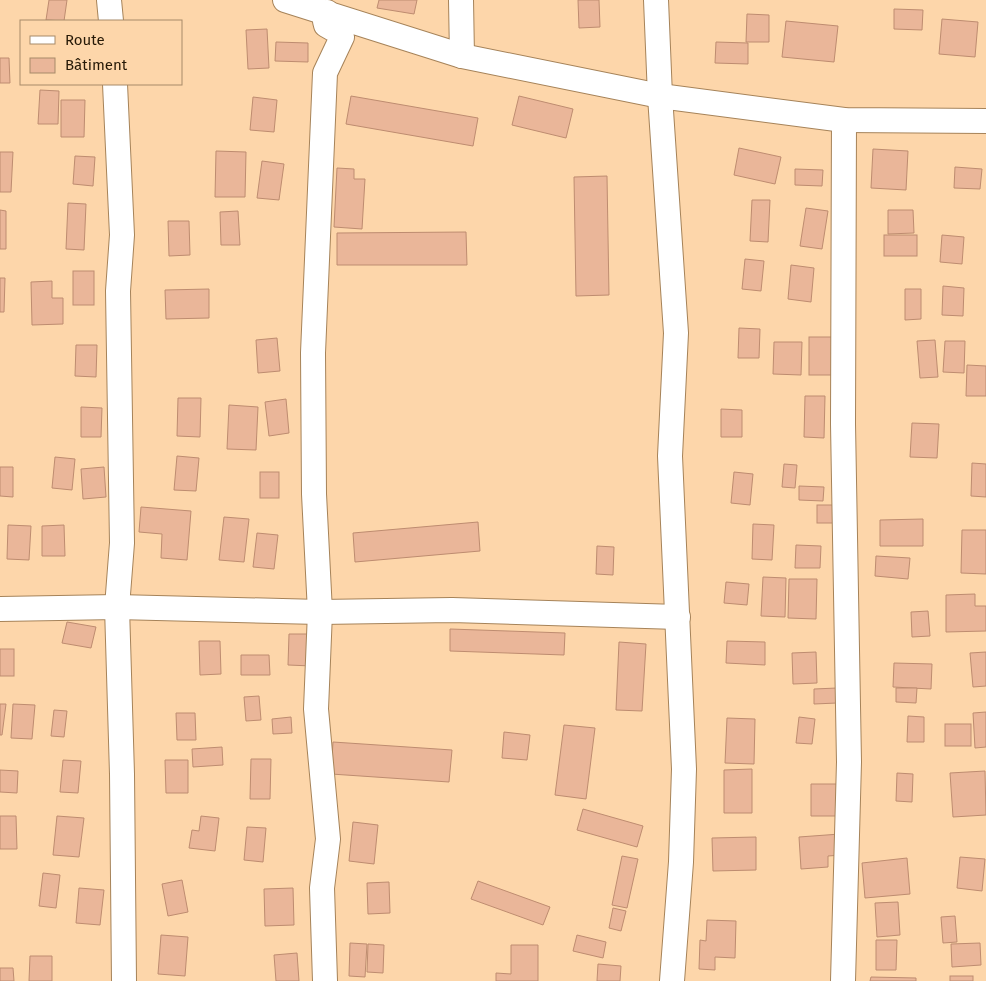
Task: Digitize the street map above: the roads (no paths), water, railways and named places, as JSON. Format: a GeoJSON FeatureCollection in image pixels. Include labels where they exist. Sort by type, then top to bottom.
{"type":"FeatureCollection","features":[{"type":"Feature","properties":{"kind":"street"},"geometry":{"type":"LineString","coordinates":[[109,0],[111,20]]}},
{"type":"Feature","properties":{"kind":"street"},"geometry":{"type":"LineString","coordinates":[[285,0],[462,56],[660,96],[844,120],[986,121]]}},
{"type":"Feature","properties":{"kind":"street"},"geometry":{"type":"LineString","coordinates":[[461,0],[462,56]]}},
{"type":"Feature","properties":{"kind":"street"},"geometry":{"type":"LineString","coordinates":[[656,0],[660,96],[676,333],[670,456],[684,769],[681,862],[672,981]]}},
{"type":"Feature","properties":{"kind":"street"},"geometry":{"type":"LineString","coordinates":[[325,981],[322,888],[328,839],[316,709],[320,612],[314,494],[313,343],[326,73],[342,37],[340,33],[326,25],[324,21],[327,12]]}},
{"type":"Feature","properties":{"kind":"street"},"geometry":{"type":"LineString","coordinates":[[115,85],[122,235],[118,291],[122,543],[117,607],[122,774],[124,981]]}},
{"type":"Feature","properties":{"kind":"street"},"geometry":{"type":"LineString","coordinates":[[843,981],[849,762],[843,424],[844,120]]}},
{"type":"Feature","properties":{"kind":"street"},"geometry":{"type":"LineString","coordinates":[[0,609],[117,607],[320,612],[452,610],[678,617]]}}]}
